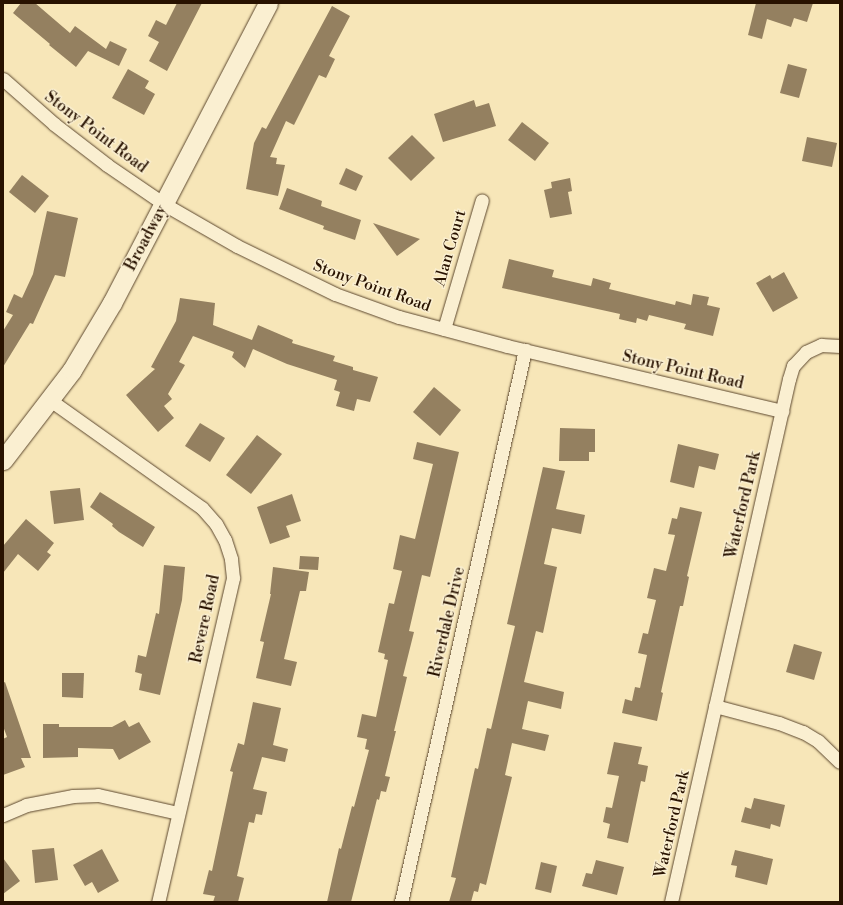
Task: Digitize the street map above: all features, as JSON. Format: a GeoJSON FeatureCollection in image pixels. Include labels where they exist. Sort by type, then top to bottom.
{"type":"FeatureCollection","features":[{"type":"Feature","properties":{"kind":"street","name":"Broadway"},"geometry":{"type":"LineString","coordinates":[[3,460],[72,370],[112,302],[268,3]]}},
{"type":"Feature","properties":{"kind":"street","name":"Stony Point Road"},"geometry":{"type":"LineString","coordinates":[[3,79],[54,124],[90,152],[164,204],[237,246],[336,294],[399,316],[444,329],[782,411]]}},
{"type":"Feature","properties":{"kind":"street","name":"Alan Court"},"geometry":{"type":"LineString","coordinates":[[444,329],[482,200]]}},
{"type":"Feature","properties":{"kind":"street","name":"Waterford Park"},"geometry":{"type":"LineString","coordinates":[[671,902],[782,411],[794,366],[798,359],[806,352],[821,345],[840,346]]}},
{"type":"Feature","properties":{"kind":"street","name":"Riverdale Drive"},"geometry":{"type":"LineString","coordinates":[[401,902],[526,350]]}},
{"type":"Feature","properties":{"kind":"street","name":"Revere Road"},"geometry":{"type":"LineString","coordinates":[[50,400],[202,508],[216,524],[225,540],[231,558],[233,578],[158,902]]}},
{"type":"Feature","properties":{"kind":"street"},"geometry":{"type":"LineString","coordinates":[[715,706],[779,723],[803,732],[818,741],[840,762]]}},
{"type":"Feature","properties":{"kind":"street"},"geometry":{"type":"LineString","coordinates":[[3,815],[34,804],[73,796],[98,796],[178,813]]}},
{"type":"Feature","properties":{"kind":"building"},"geometry":{"type":"Polygon","coordinates":[[[21,3],[35,3],[70,33],[75,26],[106,49],[110,41],[127,49],[119,66],[88,51],[76,67],[13,13],[21,3]]]}},
{"type":"Feature","properties":{"kind":"building"},"geometry":{"type":"Polygon","coordinates":[[[177,3],[202,3],[167,71],[149,61],[159,42],[148,36],[156,20],[166,25],[177,3]]]}},
{"type":"Feature","properties":{"kind":"building"},"geometry":{"type":"Polygon","coordinates":[[[756,3],[813,3],[807,22],[794,18],[791,27],[767,19],[762,39],[748,35],[756,3]]]}},
{"type":"Feature","properties":{"kind":"building"},"geometry":{"type":"Polygon","coordinates":[[[332,6],[350,16],[329,56],[335,59],[326,78],[319,75],[294,125],[286,121],[270,157],[277,158],[276,164],[285,165],[278,196],[246,189],[254,143],[262,127],[266,129],[332,6]]]}},
{"type":"Feature","properties":{"kind":"building"},"geometry":{"type":"Polygon","coordinates":[[[788,64],[807,69],[799,98],[780,93],[788,64]]]}},
{"type":"Feature","properties":{"kind":"building"},"geometry":{"type":"Polygon","coordinates":[[[128,69],[149,81],[145,88],[155,94],[144,115],[112,98],[128,69]]]}},
{"type":"Feature","properties":{"kind":"building"},"geometry":{"type":"Polygon","coordinates":[[[474,100],[476,107],[489,103],[496,126],[443,142],[434,114],[474,100]]]}},
{"type":"Feature","properties":{"kind":"building"},"geometry":{"type":"Polygon","coordinates":[[[522,122],[549,143],[535,161],[508,140],[522,122]]]}},
{"type":"Feature","properties":{"kind":"building"},"geometry":{"type":"Polygon","coordinates":[[[412,135],[435,158],[411,181],[388,158],[412,135]]]}},
{"type":"Feature","properties":{"kind":"building"},"geometry":{"type":"Polygon","coordinates":[[[807,137],[837,143],[832,167],[802,161],[807,137]]]}},
{"type":"Feature","properties":{"kind":"building"},"geometry":{"type":"Polygon","coordinates":[[[346,168],[363,176],[356,191],[339,184],[346,168]]]}},
{"type":"Feature","properties":{"kind":"building"},"geometry":{"type":"Polygon","coordinates":[[[22,175],[49,196],[35,213],[9,192],[22,175]]]}},
{"type":"Feature","properties":{"kind":"building"},"geometry":{"type":"Polygon","coordinates":[[[570,178],[572,191],[568,192],[572,214],[550,218],[544,190],[552,188],[551,182],[570,178]]]}},
{"type":"Feature","properties":{"kind":"building"},"geometry":{"type":"Polygon","coordinates":[[[287,188],[322,201],[321,206],[361,220],[355,240],[323,229],[324,226],[279,209],[287,188]]]}},
{"type":"Feature","properties":{"kind":"building"},"geometry":{"type":"Polygon","coordinates":[[[47,211],[78,218],[65,277],[55,275],[33,324],[30,323],[3,367],[3,331],[13,315],[6,312],[14,294],[22,298],[33,274],[47,211]]]}},
{"type":"Feature","properties":{"kind":"building"},"geometry":{"type":"Polygon","coordinates":[[[373,223],[420,239],[397,256],[373,223]]]}},
{"type":"Feature","properties":{"kind":"building"},"geometry":{"type":"Polygon","coordinates":[[[509,259],[554,270],[552,277],[591,286],[593,278],[611,283],[609,289],[675,305],[676,301],[691,305],[693,294],[709,297],[707,305],[720,308],[713,336],[684,329],[686,324],[649,315],[647,321],[637,318],[636,323],[619,319],[620,314],[502,288],[509,259]]]}},
{"type":"Feature","properties":{"kind":"building"},"geometry":{"type":"Polygon","coordinates":[[[784,272],[798,298],[773,312],[756,283],[770,275],[772,279],[784,272]]]}},
{"type":"Feature","properties":{"kind":"building"},"geometry":{"type":"Polygon","coordinates":[[[180,298],[215,303],[213,325],[252,340],[258,325],[293,340],[292,343],[335,356],[333,361],[353,367],[353,370],[378,377],[370,402],[357,399],[354,411],[336,406],[340,392],[334,390],[337,380],[287,364],[253,349],[245,368],[232,357],[234,352],[193,336],[179,362],[185,365],[168,394],[172,399],[164,406],[174,418],[158,432],[126,395],[155,369],[151,367],[176,321],[180,298]]]}},
{"type":"Feature","properties":{"kind":"building"},"geometry":{"type":"Polygon","coordinates":[[[434,387],[461,410],[440,436],[413,412],[434,387]]]}},
{"type":"Feature","properties":{"kind":"building"},"geometry":{"type":"Polygon","coordinates":[[[200,423],[225,438],[210,462],[185,446],[200,423]]]}},
{"type":"Feature","properties":{"kind":"building"},"geometry":{"type":"Polygon","coordinates":[[[560,428],[595,429],[595,452],[589,452],[589,461],[559,461],[560,428]]]}},
{"type":"Feature","properties":{"kind":"building"},"geometry":{"type":"Polygon","coordinates":[[[257,435],[282,454],[251,494],[226,475],[257,435]]]}},
{"type":"Feature","properties":{"kind":"building"},"geometry":{"type":"Polygon","coordinates":[[[417,442],[459,452],[430,577],[422,575],[409,631],[414,632],[403,676],[407,677],[385,776],[390,777],[386,792],[381,791],[379,800],[377,799],[351,902],[327,902],[339,848],[341,849],[352,806],[354,807],[369,750],[365,749],[367,739],[357,737],[362,714],[376,717],[388,660],[384,659],[385,654],[378,652],[389,603],[394,604],[402,571],[393,569],[400,535],[415,539],[433,464],[413,459],[417,442]]]}},
{"type":"Feature","properties":{"kind":"building"},"geometry":{"type":"Polygon","coordinates":[[[678,444],[719,454],[715,470],[699,466],[694,488],[670,482],[678,444]]]}},
{"type":"Feature","properties":{"kind":"building"},"geometry":{"type":"Polygon","coordinates":[[[543,467],[565,471],[556,509],[585,515],[581,534],[552,528],[544,564],[557,567],[543,633],[536,631],[524,682],[564,692],[561,709],[528,701],[522,729],[549,735],[545,751],[512,743],[505,775],[512,777],[486,885],[480,883],[478,892],[474,891],[471,902],[449,902],[456,878],[451,877],[475,768],[478,769],[487,728],[491,729],[515,626],[507,624],[543,467]]]}},
{"type":"Feature","properties":{"kind":"building"},"geometry":{"type":"Polygon","coordinates":[[[80,488],[84,520],[54,524],[50,491],[80,488]]]}},
{"type":"Feature","properties":{"kind":"building"},"geometry":{"type":"Polygon","coordinates":[[[100,492],[155,527],[143,547],[119,532],[112,526],[113,524],[90,507],[100,492]]]}},
{"type":"Feature","properties":{"kind":"building"},"geometry":{"type":"Polygon","coordinates":[[[292,494],[301,521],[286,526],[290,537],[270,544],[257,507],[292,494]]]}},
{"type":"Feature","properties":{"kind":"building"},"geometry":{"type":"Polygon","coordinates":[[[680,507],[702,512],[687,576],[689,577],[683,606],[680,606],[661,692],[663,693],[657,721],[622,713],[625,699],[632,701],[635,687],[640,688],[647,655],[638,653],[643,633],[648,634],[656,600],[647,598],[654,568],[666,571],[675,535],[668,534],[672,518],[677,519],[680,507]]]}},
{"type":"Feature","properties":{"kind":"building"},"geometry":{"type":"Polygon","coordinates":[[[26,519],[54,543],[47,552],[51,555],[38,571],[18,554],[3,573],[3,546],[26,519]]]}},
{"type":"Feature","properties":{"kind":"building"},"geometry":{"type":"Polygon","coordinates":[[[300,556],[319,557],[318,570],[299,569],[300,556]]]}},
{"type":"Feature","properties":{"kind":"building"},"geometry":{"type":"Polygon","coordinates":[[[164,565],[185,567],[182,600],[160,695],[139,690],[142,674],[135,672],[138,655],[146,657],[156,613],[159,614],[164,565]]]}},
{"type":"Feature","properties":{"kind":"building"},"geometry":{"type":"Polygon","coordinates":[[[273,567],[309,572],[306,591],[300,591],[284,659],[297,662],[291,686],[256,678],[264,642],[260,641],[271,594],[273,567]]]}},
{"type":"Feature","properties":{"kind":"building"},"geometry":{"type":"Polygon","coordinates":[[[794,644],[822,652],[814,680],[786,672],[794,644]]]}},
{"type":"Feature","properties":{"kind":"building"},"geometry":{"type":"Polygon","coordinates":[[[62,673],[84,673],[83,698],[62,697],[62,673]]]}},
{"type":"Feature","properties":{"kind":"building"},"geometry":{"type":"Polygon","coordinates":[[[5,682],[31,758],[21,758],[25,767],[3,775],[3,739],[7,737],[3,726],[3,683],[5,682]]]}},
{"type":"Feature","properties":{"kind":"building"},"geometry":{"type":"Polygon","coordinates":[[[253,702],[281,708],[273,745],[288,749],[285,762],[262,757],[253,789],[267,792],[262,815],[256,814],[254,823],[249,822],[237,876],[244,878],[238,902],[213,902],[215,896],[203,894],[209,870],[212,871],[233,772],[230,771],[238,743],[244,745],[253,702]]]}},
{"type":"Feature","properties":{"kind":"building"},"geometry":{"type":"Polygon","coordinates":[[[125,720],[129,727],[139,722],[151,742],[119,760],[113,749],[78,748],[78,757],[43,758],[43,724],[59,724],[59,727],[112,727],[125,720]]]}},
{"type":"Feature","properties":{"kind":"building"},"geometry":{"type":"Polygon","coordinates":[[[614,742],[642,747],[638,764],[648,766],[645,782],[641,781],[628,843],[607,838],[610,824],[603,822],[606,807],[612,808],[619,776],[607,774],[614,742]]]}},
{"type":"Feature","properties":{"kind":"building"},"geometry":{"type":"Polygon","coordinates":[[[754,798],[785,805],[780,827],[771,824],[770,829],[741,822],[745,807],[751,809],[754,798]]]}},
{"type":"Feature","properties":{"kind":"building"},"geometry":{"type":"Polygon","coordinates":[[[54,848],[58,880],[35,883],[32,850],[54,848]]]}},
{"type":"Feature","properties":{"kind":"building"},"geometry":{"type":"Polygon","coordinates":[[[102,849],[119,881],[98,893],[92,882],[85,886],[73,865],[102,849]]]}},
{"type":"Feature","properties":{"kind":"building"},"geometry":{"type":"Polygon","coordinates":[[[735,850],[773,859],[767,885],[735,877],[737,866],[731,865],[735,850]]]}},
{"type":"Feature","properties":{"kind":"building"},"geometry":{"type":"Polygon","coordinates":[[[3,858],[20,881],[3,894],[3,858]]]}},
{"type":"Feature","properties":{"kind":"building"},"geometry":{"type":"Polygon","coordinates":[[[596,860],[624,867],[617,895],[582,886],[586,873],[592,874],[596,860]]]}},
{"type":"Feature","properties":{"kind":"building"},"geometry":{"type":"Polygon","coordinates":[[[541,862],[557,866],[551,893],[535,889],[541,862]]]}}]}
